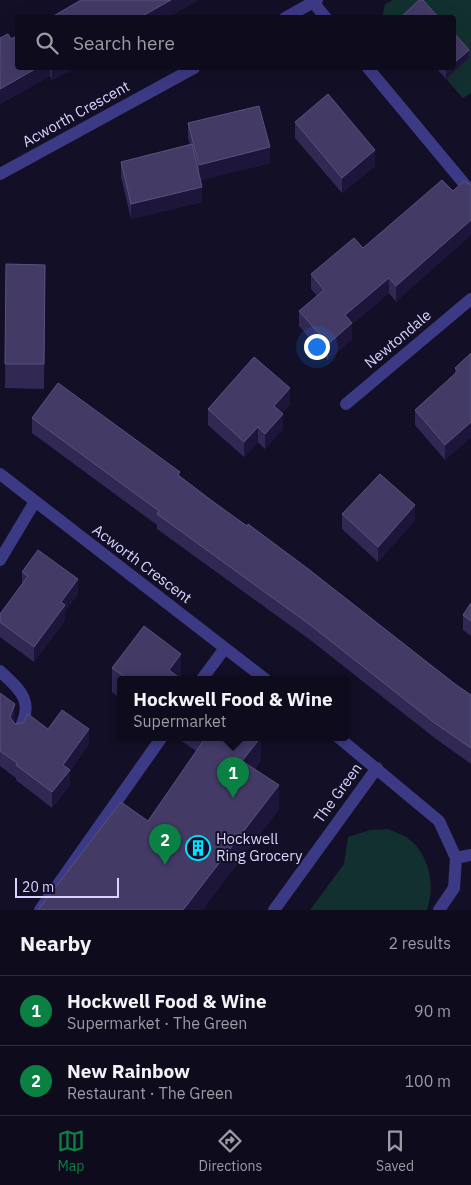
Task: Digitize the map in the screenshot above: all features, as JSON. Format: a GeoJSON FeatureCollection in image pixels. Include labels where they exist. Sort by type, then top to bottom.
{"type":"FeatureCollection","features":[{"type":"Feature","properties":{"kind":"street"},"geometry":{"type":"LineString","coordinates":[[290,15],[315,1],[324,15]]}},
{"type":"Feature","properties":{"kind":"street","name":"Acworth Crescent"},"geometry":{"type":"LineString","coordinates":[[0,174],[190,70]]}},
{"type":"Feature","properties":{"kind":"street"},"geometry":{"type":"LineString","coordinates":[[370,70],[471,192]]}},
{"type":"Feature","properties":{"kind":"street","name":"Newtondale"},"geometry":{"type":"LineString","coordinates":[[346,404],[471,299]]}},
{"type":"Feature","properties":{"kind":"street","name":"Acworth Crescent"},"geometry":{"type":"LineString","coordinates":[[0,474],[34,503],[260,676]]}},
{"type":"Feature","properties":{"kind":"street"},"geometry":{"type":"LineString","coordinates":[[0,560],[34,503]]}},
{"type":"Feature","properties":{"kind":"street"},"geometry":{"type":"LineString","coordinates":[[204,676],[224,648]]}},
{"type":"Feature","properties":{"kind":"street"},"geometry":{"type":"LineString","coordinates":[[0,672],[18,688],[27,703],[26,717],[18,732]]}},
{"type":"Feature","properties":{"kind":"street"},"geometry":{"type":"LineString","coordinates":[[40,910],[159,741]]}},
{"type":"Feature","properties":{"kind":"street"},"geometry":{"type":"LineString","coordinates":[[343,741],[439,821],[456,858],[454,888],[439,910]]}},
{"type":"Feature","properties":{"kind":"street","name":"The Green"},"geometry":{"type":"LineString","coordinates":[[274,910],[376,768]]}},
{"type":"Feature","properties":{"kind":"street"},"geometry":{"type":"LineString","coordinates":[[456,858],[471,855]]}},
{"type":"Feature","properties":{"kind":"green space"},"geometry":{"type":"Polygon","coordinates":[[[393,0],[471,0],[471,93],[463,98],[446,79],[468,58],[456,44],[456,15],[383,15],[385,4],[393,0]]]}},
{"type":"Feature","properties":{"kind":"green space"},"geometry":{"type":"Polygon","coordinates":[[[388,829],[414,843],[425,860],[431,890],[427,910],[310,910],[344,864],[348,837],[370,830],[388,829]]]}},
{"type":"Feature","properties":{"kind":"building"},"geometry":{"type":"Polygon","coordinates":[[[81,0],[171,0],[144,15],[55,15],[81,0]]]}},
{"type":"Feature","properties":{"kind":"building"},"geometry":{"type":"Polygon","coordinates":[[[419,0],[423,0],[436,15],[403,15],[419,0]]]}},
{"type":"Feature","properties":{"kind":"building"},"geometry":{"type":"Polygon","coordinates":[[[8,34],[11,39],[15,37],[15,70],[33,70],[0,89],[0,38],[8,34]]]}},
{"type":"Feature","properties":{"kind":"building"},"geometry":{"type":"Polygon","coordinates":[[[456,35],[469,50],[456,61],[456,35]]]}},
{"type":"Feature","properties":{"kind":"building"},"geometry":{"type":"Polygon","coordinates":[[[328,94],[375,150],[342,178],[295,122],[328,94]]]}},
{"type":"Feature","properties":{"kind":"building"},"geometry":{"type":"Polygon","coordinates":[[[259,106],[270,147],[199,165],[188,123],[259,106]]]}},
{"type":"Feature","properties":{"kind":"building"},"geometry":{"type":"Polygon","coordinates":[[[192,144],[202,187],[131,204],[121,162],[192,144]]]}},
{"type":"Feature","properties":{"kind":"building"},"geometry":{"type":"Polygon","coordinates":[[[442,180],[453,191],[464,181],[471,184],[471,220],[396,286],[389,278],[345,315],[352,323],[328,344],[299,311],[324,290],[311,274],[354,238],[363,248],[442,180]]]}},
{"type":"Feature","properties":{"kind":"building"},"geometry":{"type":"Polygon","coordinates":[[[6,264],[45,265],[44,364],[5,364],[6,264]]]}},
{"type":"Feature","properties":{"kind":"building"},"geometry":{"type":"Polygon","coordinates":[[[471,353],[471,422],[445,445],[415,410],[458,371],[455,368],[471,353]]]}},
{"type":"Feature","properties":{"kind":"building"},"geometry":{"type":"Polygon","coordinates":[[[254,357],[290,388],[274,406],[283,414],[265,434],[258,427],[244,442],[208,409],[254,357]]]}},
{"type":"Feature","properties":{"kind":"building"},"geometry":{"type":"Polygon","coordinates":[[[58,383],[180,472],[178,475],[307,568],[471,695],[471,748],[436,724],[309,624],[157,514],[159,511],[32,418],[58,383]]]}},
{"type":"Feature","properties":{"kind":"building"},"geometry":{"type":"Polygon","coordinates":[[[380,474],[415,505],[378,547],[342,514],[380,474]]]}},
{"type":"Feature","properties":{"kind":"building"},"geometry":{"type":"Polygon","coordinates":[[[38,550],[78,579],[61,602],[65,605],[34,647],[0,622],[0,614],[28,576],[22,572],[38,550]]]}},
{"type":"Feature","properties":{"kind":"building"},"geometry":{"type":"Polygon","coordinates":[[[471,603],[471,621],[463,615],[471,603]]]}},
{"type":"Feature","properties":{"kind":"building"},"geometry":{"type":"Polygon","coordinates":[[[144,626],[181,654],[169,670],[177,676],[124,676],[112,668],[144,626]]]}},
{"type":"Feature","properties":{"kind":"building"},"geometry":{"type":"Polygon","coordinates":[[[0,693],[15,704],[10,717],[15,724],[23,723],[28,714],[48,729],[62,710],[89,729],[63,765],[70,770],[52,792],[0,751],[0,693]]]}},
{"type":"Feature","properties":{"kind":"building"},"geometry":{"type":"Polygon","coordinates":[[[203,741],[258,741],[242,761],[279,785],[183,910],[38,910],[121,802],[148,821],[203,741]]]}},
{"type":"Feature","properties":{"kind":"place","name":"Hockwell Food & Wine"},"geometry":{"type":"Point","coordinates":[233,798]}},
{"type":"Feature","properties":{"kind":"place","name":"Hockwell Ring Grocery"},"geometry":{"type":"Point","coordinates":[198,848]}},
{"type":"Feature","properties":{"kind":"place","name":"New Rainbow"},"geometry":{"type":"Point","coordinates":[165,865]}}]}
